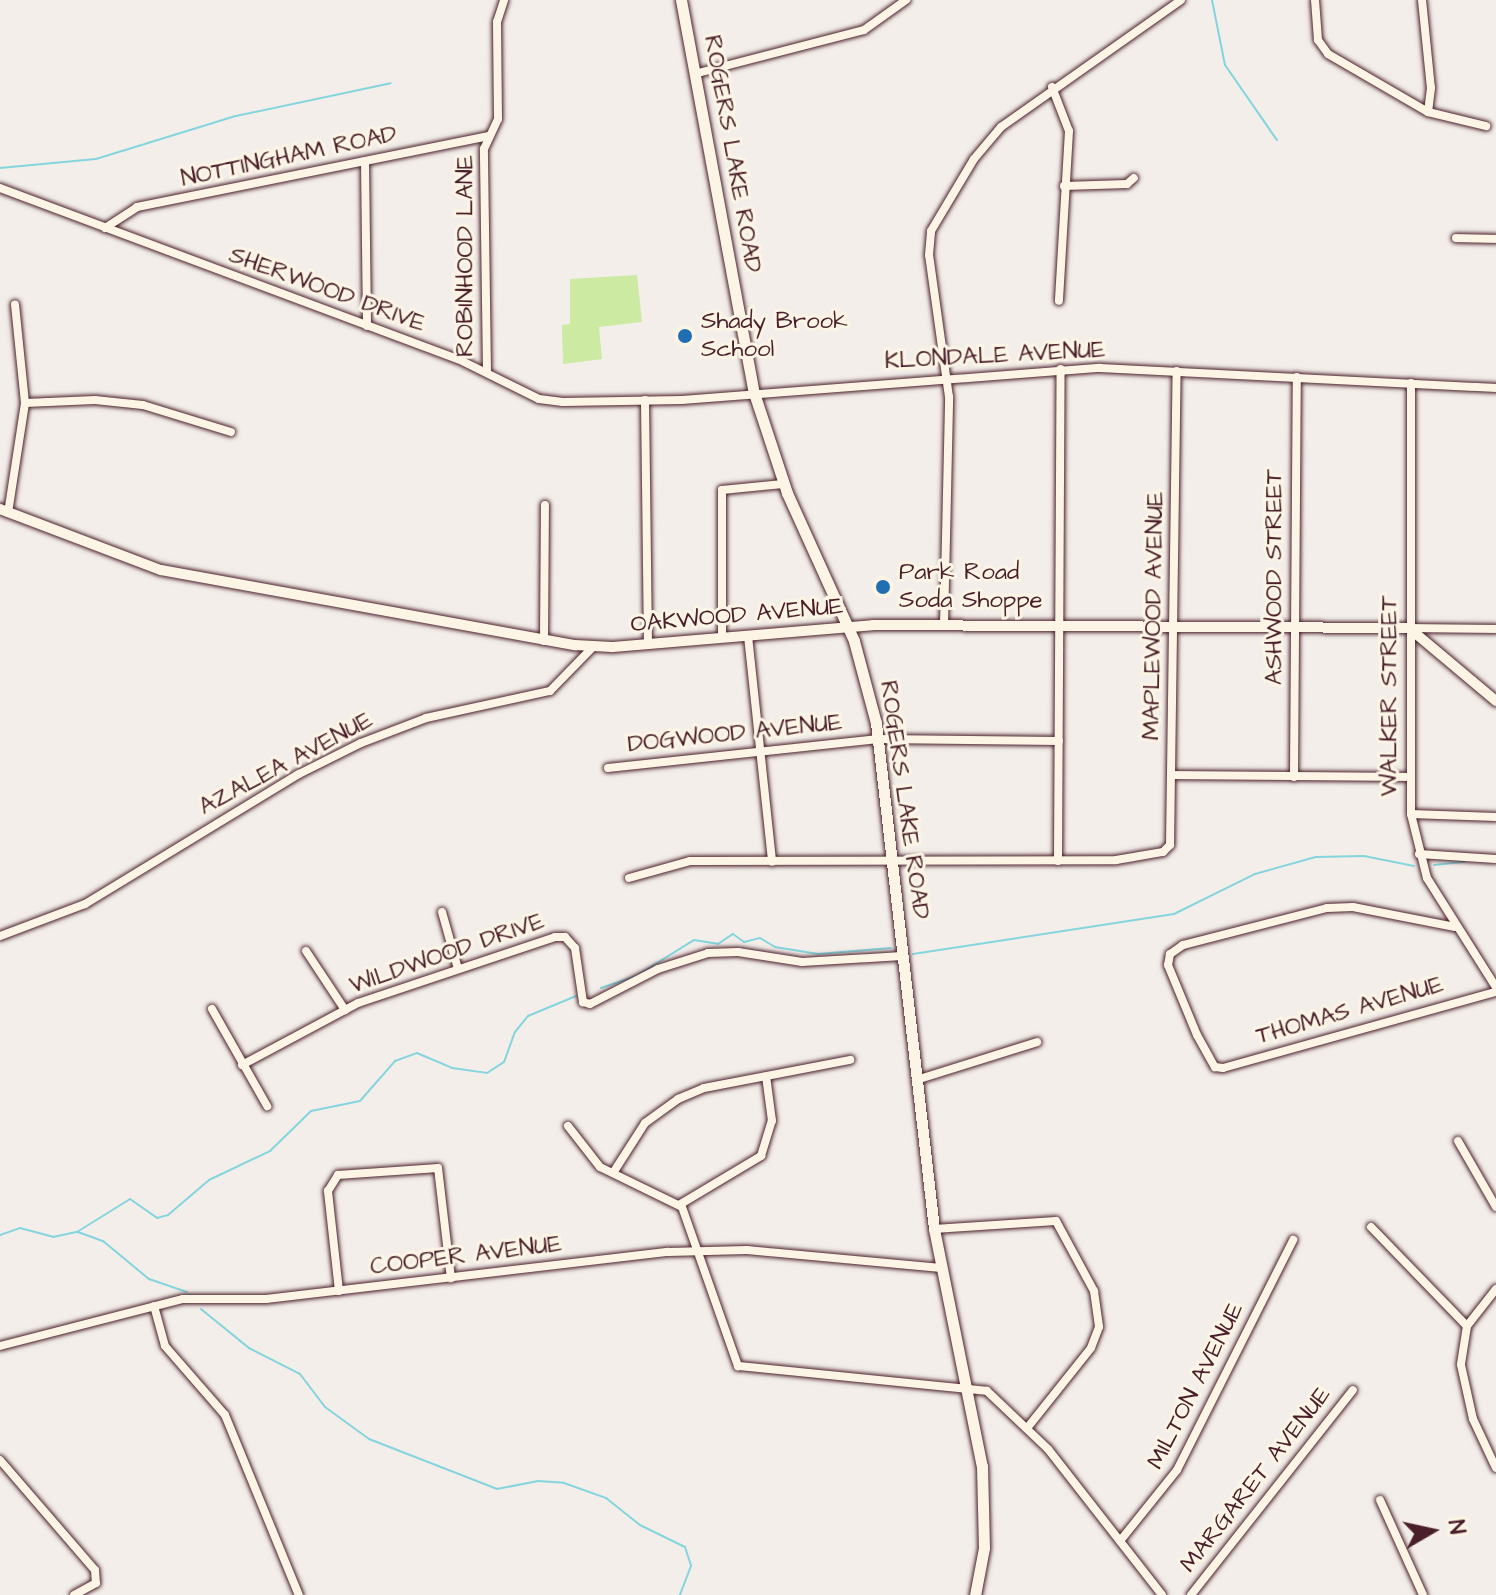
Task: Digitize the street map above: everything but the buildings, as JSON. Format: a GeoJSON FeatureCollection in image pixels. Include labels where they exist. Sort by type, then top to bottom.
{"type":"FeatureCollection","features":[{"type":"Feature","properties":{"kind":"main road","name":"ROGERS LAKE ROAD"},"geometry":{"type":"LineString","coordinates":[[681,0],[698,73],[754,393],[783,484],[848,627],[868,684],[878,739],[934,1229],[968,1388],[986,1511],[975,1595]]}},
{"type":"Feature","properties":{"kind":"street","name":"ROBINHOOD LANE"},"geometry":{"type":"LineString","coordinates":[[487,372],[484,149],[501,101],[497,22],[504,0]]}},
{"type":"Feature","properties":{"kind":"street"},"geometry":{"type":"LineString","coordinates":[[698,73],[864,30],[906,0]]}},
{"type":"Feature","properties":{"kind":"street"},"geometry":{"type":"LineString","coordinates":[[944,625],[947,376],[931,269],[931,231],[992,137],[1052,87],[1181,0]]}},
{"type":"Feature","properties":{"kind":"street"},"geometry":{"type":"LineString","coordinates":[[1315,0],[1318,40],[1328,54],[1428,112],[1486,126]]}},
{"type":"Feature","properties":{"kind":"street"},"geometry":{"type":"LineString","coordinates":[[1422,0],[1431,88],[1428,112]]}},
{"type":"Feature","properties":{"kind":"street"},"geometry":{"type":"LineString","coordinates":[[1052,87],[1069,131],[1059,301]]}},
{"type":"Feature","properties":{"kind":"street","name":"NOTTINGHAM ROAD"},"geometry":{"type":"LineString","coordinates":[[105,228],[137,207],[489,136]]}},
{"type":"Feature","properties":{"kind":"street"},"geometry":{"type":"LineString","coordinates":[[365,161],[367,326]]}},
{"type":"Feature","properties":{"kind":"street"},"geometry":{"type":"LineString","coordinates":[[1064,186],[1127,184],[1134,178]]}},
{"type":"Feature","properties":{"kind":"street","name":"SHERWOOD DRIVE"},"geometry":{"type":"LineString","coordinates":[[0,188],[487,372],[539,399],[645,400]]}},
{"type":"Feature","properties":{"kind":"street"},"geometry":{"type":"LineString","coordinates":[[1456,238],[1496,239]]}},
{"type":"Feature","properties":{"kind":"street"},"geometry":{"type":"LineString","coordinates":[[4,511],[25,403],[15,305]]}},
{"type":"Feature","properties":{"kind":"street"},"geometry":{"type":"LineString","coordinates":[[629,878],[690,861],[1058,861],[1061,369]]}},
{"type":"Feature","properties":{"kind":"street","name":"KLONDALE AVENUE"},"geometry":{"type":"LineString","coordinates":[[645,400],[1061,369],[1177,371],[1496,388]]}},
{"type":"Feature","properties":{"kind":"street","name":"MAPLEWOOD AVENUE"},"geometry":{"type":"LineString","coordinates":[[1058,861],[1158,855],[1170,845],[1177,371]]}},
{"type":"Feature","properties":{"kind":"street","name":"ASHWOOD STREET"},"geometry":{"type":"LineString","coordinates":[[1294,777],[1297,377]]}},
{"type":"Feature","properties":{"kind":"street","name":"WALKER STREET"},"geometry":{"type":"LineString","coordinates":[[1411,383],[1411,814],[1419,854],[1455,927],[1496,989]]}},
{"type":"Feature","properties":{"kind":"street"},"geometry":{"type":"LineString","coordinates":[[25,403],[95,400],[143,405],[231,432]]}},
{"type":"Feature","properties":{"kind":"street"},"geometry":{"type":"LineString","coordinates":[[645,400],[648,644]]}},
{"type":"Feature","properties":{"kind":"street"},"geometry":{"type":"LineString","coordinates":[[722,637],[722,490],[783,484]]}},
{"type":"Feature","properties":{"kind":"street"},"geometry":{"type":"LineString","coordinates":[[544,641],[545,505]]}},
{"type":"Feature","properties":{"kind":"street","name":"OAKWOOD AVENUE"},"geometry":{"type":"LineString","coordinates":[[4,511],[161,570],[544,641],[593,647],[848,627],[944,625],[1496,629]]}},
{"type":"Feature","properties":{"kind":"street"},"geometry":{"type":"LineString","coordinates":[[1409,628],[1496,701]]}},
{"type":"Feature","properties":{"kind":"street"},"geometry":{"type":"LineString","coordinates":[[748,636],[772,862]]}},
{"type":"Feature","properties":{"kind":"street","name":"AZALEA AVENUE"},"geometry":{"type":"LineString","coordinates":[[0,936],[85,904],[299,774],[361,743],[426,718],[550,691],[593,647]]}},
{"type":"Feature","properties":{"kind":"street","name":"DOGWOOD AVENUE"},"geometry":{"type":"LineString","coordinates":[[608,768],[878,739],[1059,741]]}},
{"type":"Feature","properties":{"kind":"street"},"geometry":{"type":"LineString","coordinates":[[1172,775],[1410,777]]}},
{"type":"Feature","properties":{"kind":"street"},"geometry":{"type":"LineString","coordinates":[[1411,814],[1496,817]]}},
{"type":"Feature","properties":{"kind":"street"},"geometry":{"type":"LineString","coordinates":[[1419,854],[1496,859]]}},
{"type":"Feature","properties":{"kind":"street","name":"THOMAS AVENUE"},"geometry":{"type":"LineString","coordinates":[[1455,927],[1336,907],[1175,949],[1168,965],[1170,979],[1215,1067],[1496,989]]}},
{"type":"Feature","properties":{"kind":"street"},"geometry":{"type":"LineString","coordinates":[[442,912],[458,969]]}},
{"type":"Feature","properties":{"kind":"street","name":"WILDWOOD DRIVE"},"geometry":{"type":"LineString","coordinates":[[242,1065],[345,1010],[543,939],[565,937],[575,948],[583,1002],[590,1004],[658,969],[708,953],[738,952],[802,962],[902,956]]}},
{"type":"Feature","properties":{"kind":"street"},"geometry":{"type":"LineString","coordinates":[[306,951],[345,1010]]}},
{"type":"Feature","properties":{"kind":"street"},"geometry":{"type":"LineString","coordinates":[[212,1009],[267,1106]]}},
{"type":"Feature","properties":{"kind":"street"},"geometry":{"type":"LineString","coordinates":[[916,1080],[1037,1042]]}},
{"type":"Feature","properties":{"kind":"street"},"geometry":{"type":"LineString","coordinates":[[613,1173],[645,1123],[678,1099],[766,1076],[850,1060]]}},
{"type":"Feature","properties":{"kind":"street"},"geometry":{"type":"LineString","coordinates":[[679,1205],[761,1156],[770,1140],[772,1121],[766,1076]]}},
{"type":"Feature","properties":{"kind":"street"},"geometry":{"type":"LineString","coordinates":[[568,1126],[593,1160],[679,1205],[700,1249],[738,1366],[987,1391],[1028,1427],[1162,1595]]}},
{"type":"Feature","properties":{"kind":"street"},"geometry":{"type":"LineString","coordinates":[[1458,1141],[1496,1207]]}},
{"type":"Feature","properties":{"kind":"street"},"geometry":{"type":"LineString","coordinates":[[339,1291],[328,1191],[338,1175],[438,1168],[451,1278]]}},
{"type":"Feature","properties":{"kind":"street"},"geometry":{"type":"LineString","coordinates":[[934,1229],[1056,1221],[1094,1291],[1099,1327],[1087,1354],[1028,1427]]}},
{"type":"Feature","properties":{"kind":"street"},"geometry":{"type":"LineString","coordinates":[[1371,1227],[1467,1326]]}},
{"type":"Feature","properties":{"kind":"street","name":"MILTON AVENUE"},"geometry":{"type":"LineString","coordinates":[[1120,1541],[1177,1470],[1293,1240]]}},
{"type":"Feature","properties":{"kind":"street","name":"COOPER AVENUE"},"geometry":{"type":"LineString","coordinates":[[0,1346],[204,1296],[266,1299],[700,1249],[941,1268]]}},
{"type":"Feature","properties":{"kind":"street"},"geometry":{"type":"LineString","coordinates":[[1496,1289],[1467,1326],[1463,1389],[1496,1468]]}},
{"type":"Feature","properties":{"kind":"street"},"geometry":{"type":"LineString","coordinates":[[154,1306],[165,1346],[225,1415],[299,1595]]}},
{"type":"Feature","properties":{"kind":"street","name":"MARGARET AVENUE"},"geometry":{"type":"LineString","coordinates":[[1191,1595],[1353,1390]]}},
{"type":"Feature","properties":{"kind":"street"},"geometry":{"type":"LineString","coordinates":[[0,1460],[95,1570],[96,1583],[74,1595]]}},
{"type":"Feature","properties":{"kind":"street"},"geometry":{"type":"LineString","coordinates":[[1380,1500],[1423,1595]]}},
{"type":"Feature","properties":{"kind":"green space"},"geometry":{"type":"Polygon","coordinates":[[[637,275],[642,322],[599,327],[602,359],[563,364],[562,325],[570,324],[570,279],[637,275]]]}},
{"type":"Feature","properties":{"kind":"waterway"},"geometry":{"type":"LineString","coordinates":[[1212,0],[1225,65],[1277,140]]}},
{"type":"Feature","properties":{"kind":"waterway"},"geometry":{"type":"LineString","coordinates":[[0,168],[96,159],[236,116],[391,83]]}},
{"type":"Feature","properties":{"kind":"waterway"},"geometry":{"type":"LineString","coordinates":[[913,954],[1174,914],[1255,874],[1316,857],[1364,856],[1414,866]]}},
{"type":"Feature","properties":{"kind":"waterway"},"geometry":{"type":"LineString","coordinates":[[1434,865],[1465,862]]}},
{"type":"Feature","properties":{"kind":"waterway"},"geometry":{"type":"LineString","coordinates":[[601,988],[636,976],[694,940],[718,944],[733,934],[744,942],[760,938],[775,947],[818,954],[891,948]]}},
{"type":"Feature","properties":{"kind":"waterway"},"geometry":{"type":"LineString","coordinates":[[0,1235],[20,1228],[53,1237],[77,1232],[130,1199],[157,1218],[168,1215],[209,1180],[270,1151],[311,1111],[360,1101],[395,1061],[417,1053],[452,1068],[487,1073],[504,1062],[515,1032],[528,1016],[576,996]]}},
{"type":"Feature","properties":{"kind":"waterway"},"geometry":{"type":"LineString","coordinates":[[78,1232],[103,1241],[149,1279],[187,1292]]}},
{"type":"Feature","properties":{"kind":"waterway"},"geometry":{"type":"LineString","coordinates":[[201,1309],[249,1348],[300,1374],[325,1407],[369,1439],[497,1489],[538,1481],[564,1483],[606,1498],[640,1525],[685,1547],[691,1566],[680,1595]]}},
{"type":"Feature","properties":{"kind":"place","name":"Shady Brook School"},"geometry":{"type":"Point","coordinates":[685,336]}},
{"type":"Feature","properties":{"kind":"place","name":"Park Road Soda Shoppe"},"geometry":{"type":"Point","coordinates":[883,587]}}]}
